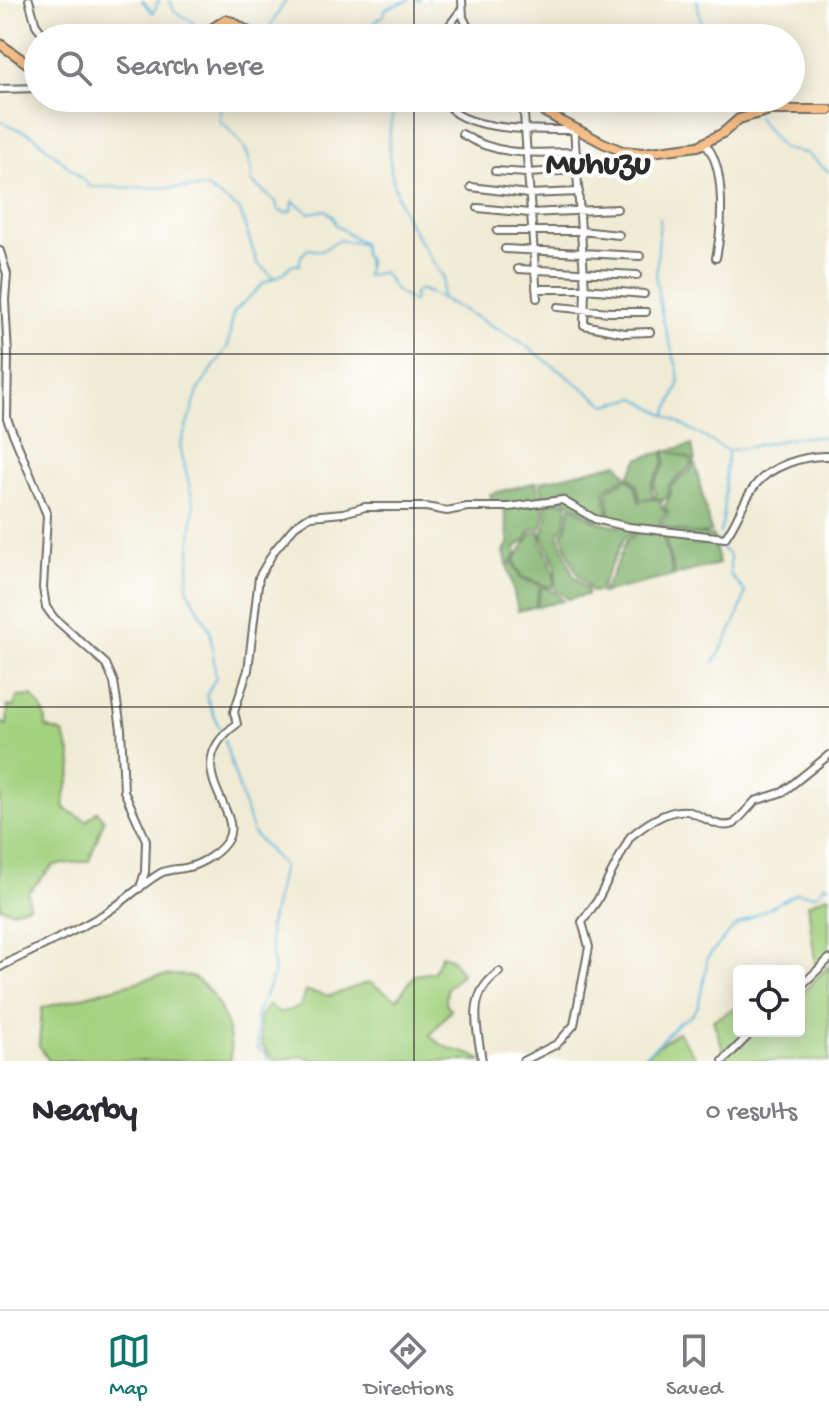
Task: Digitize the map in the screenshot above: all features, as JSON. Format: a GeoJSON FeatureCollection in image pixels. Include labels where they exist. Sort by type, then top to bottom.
{"type":"FeatureCollection","features":[{"type":"Feature","properties":{"kind":"main road"},"geometry":{"type":"LineString","coordinates":[[0,44],[24,61]]}},
{"type":"Feature","properties":{"kind":"main road"},"geometry":{"type":"LineString","coordinates":[[805,110],[829,110]]}},
{"type":"Feature","properties":{"kind":"main road"},"geometry":{"type":"LineString","coordinates":[[546,112],[574,129],[629,152],[671,151],[704,143],[723,133],[739,119],[765,112]]}},
{"type":"Feature","properties":{"kind":"street"},"geometry":{"type":"LineString","coordinates":[[29,0],[36,24]]}},
{"type":"Feature","properties":{"kind":"street"},"geometry":{"type":"LineString","coordinates":[[462,0],[461,10],[467,24]]}},
{"type":"Feature","properties":{"kind":"street"},"geometry":{"type":"LineString","coordinates":[[450,24],[461,10]]}},
{"type":"Feature","properties":{"kind":"street"},"geometry":{"type":"LineString","coordinates":[[0,89],[24,88]]}},
{"type":"Feature","properties":{"kind":"street"},"geometry":{"type":"LineString","coordinates":[[455,112],[490,125],[574,129],[585,289],[584,325],[624,333],[650,332]]}},
{"type":"Feature","properties":{"kind":"street"},"geometry":{"type":"LineString","coordinates":[[524,112],[537,298]]}},
{"type":"Feature","properties":{"kind":"street"},"geometry":{"type":"LineString","coordinates":[[462,134],[485,147],[526,154],[576,152]]}},
{"type":"Feature","properties":{"kind":"street"},"geometry":{"type":"LineString","coordinates":[[704,143],[715,162],[722,214],[716,258]]}},
{"type":"Feature","properties":{"kind":"street"},"geometry":{"type":"LineString","coordinates":[[495,171],[577,170]]}},
{"type":"Feature","properties":{"kind":"street"},"geometry":{"type":"LineString","coordinates":[[471,187],[528,194],[579,192]]}},
{"type":"Feature","properties":{"kind":"street"},"geometry":{"type":"LineString","coordinates":[[478,208],[529,213],[617,209]]}},
{"type":"Feature","properties":{"kind":"street"},"geometry":{"type":"LineString","coordinates":[[497,231],[581,231],[619,235]]}},
{"type":"Feature","properties":{"kind":"street"},"geometry":{"type":"LineString","coordinates":[[505,249],[640,256]]}},
{"type":"Feature","properties":{"kind":"street"},"geometry":{"type":"LineString","coordinates":[[0,251],[7,274],[2,301],[8,355],[7,419],[47,515],[43,588],[46,607],[54,618],[106,664],[114,682],[121,729],[124,791],[146,840],[145,872],[140,888]]}},
{"type":"Feature","properties":{"kind":"street"},"geometry":{"type":"LineString","coordinates":[[518,269],[637,275]]}},
{"type":"Feature","properties":{"kind":"street"},"geometry":{"type":"LineString","coordinates":[[536,289],[644,294]]}},
{"type":"Feature","properties":{"kind":"street"},"geometry":{"type":"LineString","coordinates":[[558,307],[646,312]]}},
{"type":"Feature","properties":{"kind":"street"},"geometry":{"type":"LineString","coordinates":[[0,967],[95,919],[131,897],[164,871],[203,862],[216,853],[228,838],[230,827],[215,788],[212,757],[222,735],[237,724],[234,712],[248,670],[256,588],[263,566],[291,530],[310,516],[370,506],[426,507],[447,511],[562,500],[595,519],[629,527],[725,538],[751,490],[764,476],[779,467],[829,456]]}},
{"type":"Feature","properties":{"kind":"street"},"geometry":{"type":"LineString","coordinates":[[523,1061],[557,1044],[574,1025],[589,947],[582,922],[597,901],[630,837],[662,816],[681,811],[722,826],[734,824],[755,801],[783,792],[829,755]]}},
{"type":"Feature","properties":{"kind":"street"},"geometry":{"type":"LineString","coordinates":[[805,982],[829,959]]}},
{"type":"Feature","properties":{"kind":"street"},"geometry":{"type":"LineString","coordinates":[[482,1061],[476,1000],[487,981],[499,972]]}},
{"type":"Feature","properties":{"kind":"street"},"geometry":{"type":"LineString","coordinates":[[723,1061],[747,1037]]}},
{"type":"Feature","properties":{"kind":"green space"},"geometry":{"type":"Polygon","coordinates":[[[692,445],[695,460],[668,451],[693,460],[689,468],[668,486],[668,496],[664,500],[655,498],[653,485],[665,465],[665,451],[692,445]]]}},
{"type":"Feature","properties":{"kind":"green space"},"geometry":{"type":"Polygon","coordinates":[[[663,452],[663,464],[651,485],[653,497],[640,499],[637,485],[629,476],[639,458],[663,452]]]}},
{"type":"Feature","properties":{"kind":"green space"},"geometry":{"type":"Polygon","coordinates":[[[694,462],[711,532],[697,534],[662,527],[669,512],[664,507],[671,494],[670,487],[691,470],[694,462]]]}},
{"type":"Feature","properties":{"kind":"green space"},"geometry":{"type":"Polygon","coordinates":[[[618,463],[627,476],[604,489],[609,520],[595,519],[565,499],[545,501],[540,482],[618,463]]]}},
{"type":"Feature","properties":{"kind":"green space"},"geometry":{"type":"Polygon","coordinates":[[[628,478],[635,486],[639,502],[662,501],[661,507],[666,512],[659,522],[660,527],[633,527],[611,520],[607,490],[628,478]]]}},
{"type":"Feature","properties":{"kind":"green space"},"geometry":{"type":"Polygon","coordinates":[[[537,482],[543,501],[493,506],[490,494],[537,482]]]}},
{"type":"Feature","properties":{"kind":"green space"},"geometry":{"type":"Polygon","coordinates":[[[543,503],[541,528],[531,530],[516,548],[517,555],[507,565],[504,551],[509,542],[504,508],[543,503]]]}},
{"type":"Feature","properties":{"kind":"green space"},"geometry":{"type":"Polygon","coordinates":[[[546,503],[568,503],[565,526],[558,533],[573,575],[587,589],[587,595],[568,599],[555,589],[556,567],[542,535],[547,520],[546,503]]]}},
{"type":"Feature","properties":{"kind":"green space"},"geometry":{"type":"Polygon","coordinates":[[[571,506],[594,521],[638,530],[624,538],[599,591],[591,592],[578,574],[564,541],[562,533],[567,528],[571,506]]]}},
{"type":"Feature","properties":{"kind":"green space"},"geometry":{"type":"Polygon","coordinates":[[[644,528],[661,529],[673,576],[601,593],[627,540],[644,528]]]}},
{"type":"Feature","properties":{"kind":"green space"},"geometry":{"type":"Polygon","coordinates":[[[663,530],[713,536],[719,564],[675,575],[663,530]]]}},
{"type":"Feature","properties":{"kind":"green space"},"geometry":{"type":"Polygon","coordinates":[[[540,531],[554,572],[552,588],[522,577],[516,566],[516,558],[532,533],[540,531]]]}},
{"type":"Feature","properties":{"kind":"green space"},"geometry":{"type":"Polygon","coordinates":[[[514,559],[521,579],[540,585],[535,607],[518,611],[508,568],[514,559]]]}},
{"type":"Feature","properties":{"kind":"green space"},"geometry":{"type":"Polygon","coordinates":[[[542,586],[556,593],[563,601],[537,607],[542,586]]]}},
{"type":"Feature","properties":{"kind":"green space"},"geometry":{"type":"Polygon","coordinates":[[[32,696],[43,710],[46,727],[63,733],[70,753],[72,771],[65,809],[87,821],[97,811],[104,820],[89,861],[54,865],[28,892],[29,906],[12,911],[0,907],[0,722],[7,725],[8,706],[14,707],[17,697],[32,696]]]}},
{"type":"Feature","properties":{"kind":"green space"},"geometry":{"type":"Polygon","coordinates":[[[829,895],[829,960],[816,969],[808,904],[829,895]]]}},
{"type":"Feature","properties":{"kind":"green space"},"geometry":{"type":"Polygon","coordinates":[[[441,955],[451,958],[462,974],[447,988],[446,1003],[451,1010],[430,1035],[443,1045],[482,1061],[317,1061],[303,1056],[274,1061],[262,1046],[259,1017],[269,1005],[279,1013],[300,1007],[306,991],[330,996],[369,982],[397,999],[415,975],[434,972],[441,955]]]}},
{"type":"Feature","properties":{"kind":"green space"},"geometry":{"type":"Polygon","coordinates":[[[829,966],[829,1061],[727,1061],[713,1020],[733,1009],[733,1037],[805,1037],[805,990],[829,966]]]}},
{"type":"Feature","properties":{"kind":"green space"},"geometry":{"type":"Polygon","coordinates":[[[158,976],[191,977],[209,991],[227,1026],[230,1061],[49,1061],[39,1045],[42,1008],[158,976]]]}},
{"type":"Feature","properties":{"kind":"green space"},"geometry":{"type":"Polygon","coordinates":[[[678,1032],[698,1061],[636,1061],[678,1032]]]}},
{"type":"Feature","properties":{"kind":"waterway"},"geometry":{"type":"LineString","coordinates":[[142,0],[153,13],[159,0]]}},
{"type":"Feature","properties":{"kind":"waterway"},"geometry":{"type":"LineString","coordinates":[[170,0],[174,11],[194,24]]}},
{"type":"Feature","properties":{"kind":"waterway"},"geometry":{"type":"LineString","coordinates":[[271,24],[286,0]]}},
{"type":"Feature","properties":{"kind":"waterway"},"geometry":{"type":"LineString","coordinates":[[373,24],[384,16],[385,9],[409,0]]}},
{"type":"Feature","properties":{"kind":"waterway"},"geometry":{"type":"LineString","coordinates":[[697,0],[701,24]]}},
{"type":"Feature","properties":{"kind":"waterway"},"geometry":{"type":"LineString","coordinates":[[220,112],[220,121],[234,134],[248,155],[252,182],[276,202],[278,210],[286,213],[292,210],[293,201],[309,213],[326,210],[336,225],[363,244]]}},
{"type":"Feature","properties":{"kind":"waterway"},"geometry":{"type":"LineString","coordinates":[[394,112],[389,139],[391,171],[408,222],[444,278],[441,297]]}},
{"type":"Feature","properties":{"kind":"waterway"},"geometry":{"type":"LineString","coordinates":[[757,117],[783,149],[806,153],[829,172]]}},
{"type":"Feature","properties":{"kind":"waterway"},"geometry":{"type":"LineString","coordinates":[[0,121],[34,136],[91,187],[207,188],[240,210],[257,263],[273,277]]}},
{"type":"Feature","properties":{"kind":"waterway"},"geometry":{"type":"LineString","coordinates":[[660,218],[656,280],[679,385],[666,415]]}},
{"type":"Feature","properties":{"kind":"waterway"},"geometry":{"type":"LineString","coordinates":[[222,734],[206,696],[216,677],[210,630],[187,588],[194,505],[180,446],[199,389],[228,346],[233,313],[265,282],[283,274],[291,265],[299,265],[301,256],[308,249],[321,251],[339,240],[362,244],[364,252]]}},
{"type":"Feature","properties":{"kind":"waterway"},"geometry":{"type":"LineString","coordinates":[[364,253],[368,261],[366,276],[383,272],[396,291],[413,302],[413,295],[420,289],[441,298],[518,340],[606,405],[636,398],[728,451],[799,437],[829,437]]}},
{"type":"Feature","properties":{"kind":"waterway"},"geometry":{"type":"LineString","coordinates":[[720,533],[728,453]]}},
{"type":"Feature","properties":{"kind":"waterway"},"geometry":{"type":"LineString","coordinates":[[714,663],[736,620],[745,592],[730,574],[730,556],[717,544],[718,539]]}},
{"type":"Feature","properties":{"kind":"waterway"},"geometry":{"type":"LineString","coordinates":[[224,740],[253,833],[283,866],[269,929],[274,974],[256,1016],[258,1049],[266,1054],[269,1061]]}},
{"type":"Feature","properties":{"kind":"waterway"},"geometry":{"type":"LineString","coordinates":[[638,1061],[678,1023],[691,1016],[698,1006],[707,958],[734,927],[797,893],[817,895],[825,884],[829,886]]}},
{"type":"Feature","properties":{"kind":"district","name":"Muhuzu"},"geometry":{"type":"Point","coordinates":[598,160]}}]}
